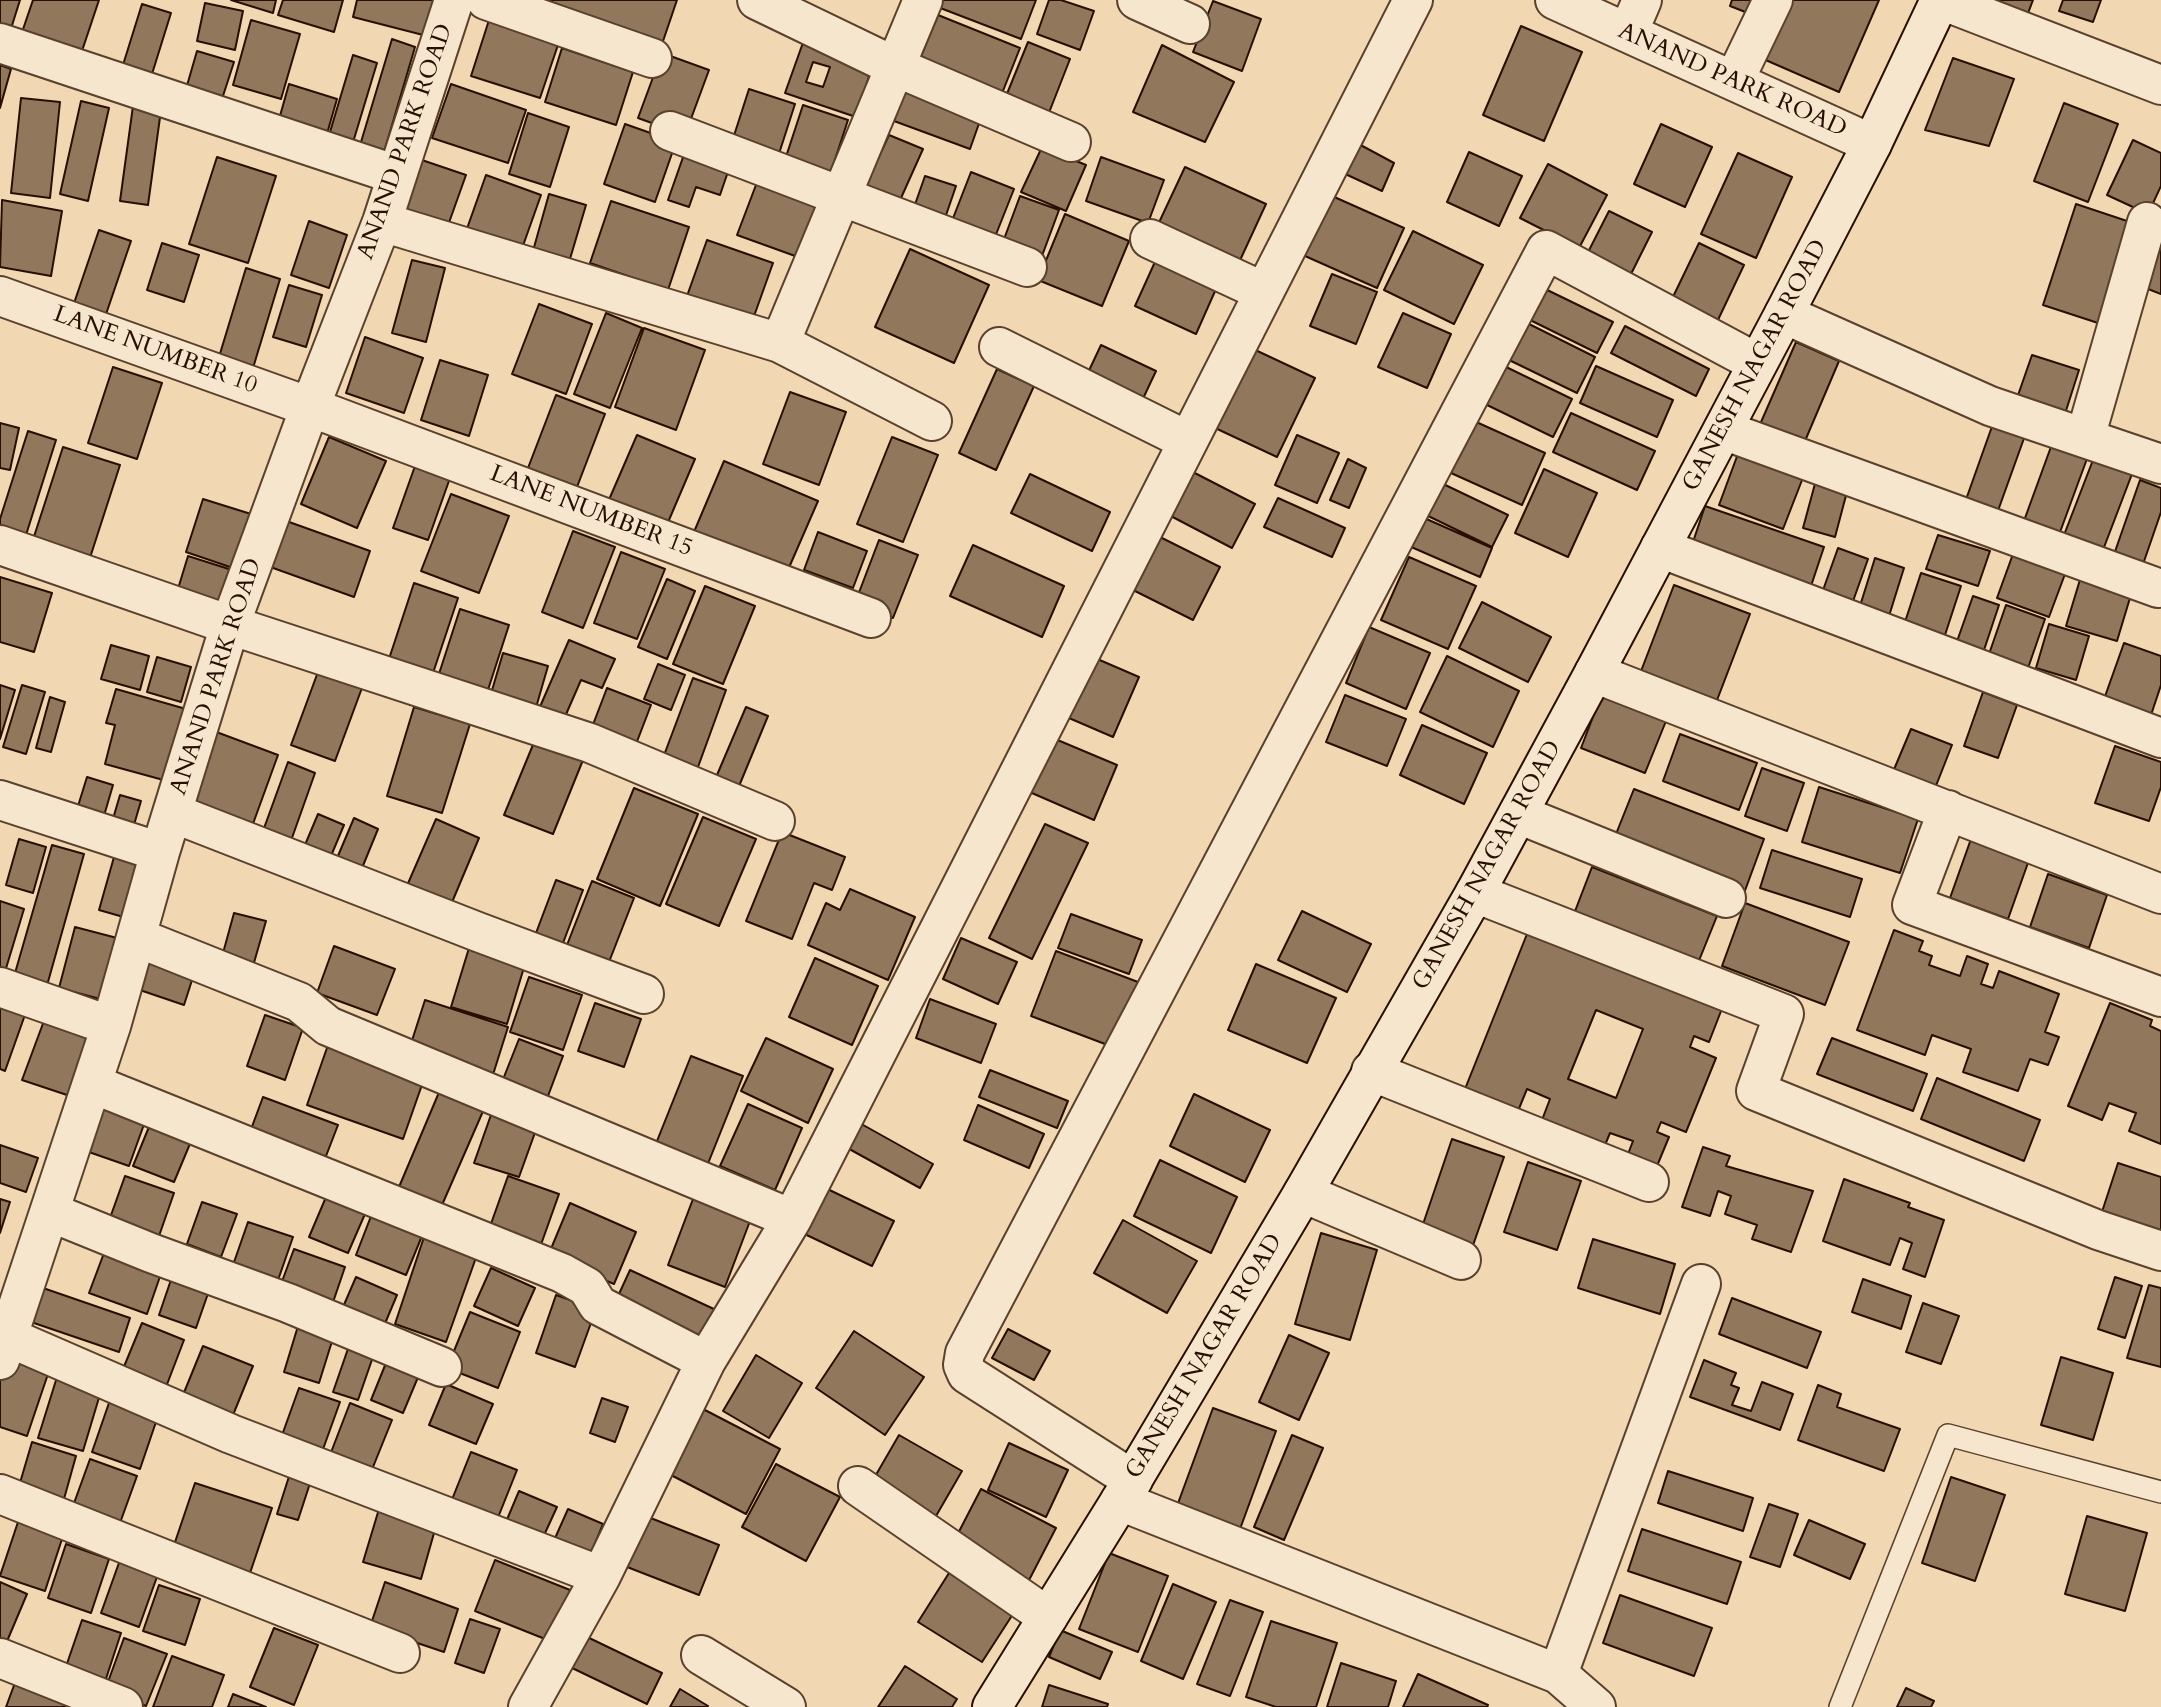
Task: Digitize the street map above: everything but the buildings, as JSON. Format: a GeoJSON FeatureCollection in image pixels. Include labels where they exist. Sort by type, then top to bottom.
{"type":"FeatureCollection","features":[{"type":"Feature","properties":{"kind":"street","name":"ANAND PARK ROAD"},"geometry":{"type":"LineString","coordinates":[[4,1349],[93,1084],[160,852],[230,625],[382,222],[454,0]]}},
{"type":"Feature","properties":{"kind":"street"},"geometry":{"type":"LineString","coordinates":[[486,0],[652,58]]}},
{"type":"Feature","properties":{"kind":"street"},"geometry":{"type":"LineString","coordinates":[[757,0],[896,67],[1071,142]]}},
{"type":"Feature","properties":{"kind":"street"},"geometry":{"type":"LineString","coordinates":[[780,343],[923,0]]}},
{"type":"Feature","properties":{"kind":"street"},"geometry":{"type":"LineString","coordinates":[[1137,0],[1190,24]]}},
{"type":"Feature","properties":{"kind":"street"},"geometry":{"type":"LineString","coordinates":[[528,1707],[601,1576],[706,1362],[792,1219],[1413,0]]}},
{"type":"Feature","properties":{"kind":"street","name":"ANAND PARK ROAD"},"geometry":{"type":"LineString","coordinates":[[1555,0],[1635,17],[1734,81],[1872,144]]}},
{"type":"Feature","properties":{"kind":"street"},"geometry":{"type":"LineString","coordinates":[[1734,81],[1773,0]]}},
{"type":"Feature","properties":{"kind":"street"},"geometry":{"type":"LineString","coordinates":[[1940,0],[2161,85]]}},
{"type":"Feature","properties":{"kind":"street","name":"GANESH NAGAR ROAD"},"geometry":{"type":"LineString","coordinates":[[992,1707],[1126,1491],[1303,1193],[1475,893],[1784,314],[1872,144],[1940,0]]}},
{"type":"Feature","properties":{"kind":"street"},"geometry":{"type":"LineString","coordinates":[[0,43],[397,175]]}},
{"type":"Feature","properties":{"kind":"street"},"geometry":{"type":"LineString","coordinates":[[670,131],[1027,267]]}},
{"type":"Feature","properties":{"kind":"street"},"geometry":{"type":"LineString","coordinates":[[382,222],[780,343],[932,421]]}},
{"type":"Feature","properties":{"kind":"street"},"geometry":{"type":"LineString","coordinates":[[2085,438],[2147,222]]}},
{"type":"Feature","properties":{"kind":"street"},"geometry":{"type":"LineString","coordinates":[[1150,239],[1264,292]]}},
{"type":"Feature","properties":{"kind":"street"},"geometry":{"type":"LineString","coordinates":[[1597,1707],[1558,1674],[1126,1491],[967,1374],[963,1365],[965,1353],[1546,250],[1757,363]]}},
{"type":"Feature","properties":{"kind":"street","name":"LANE NUMBER 10"},"geometry":{"type":"LineString","coordinates":[[0,296],[310,407]]}},
{"type":"Feature","properties":{"kind":"street"},"geometry":{"type":"LineString","coordinates":[[1784,314],[1990,406],[2161,464]]}},
{"type":"Feature","properties":{"kind":"street"},"geometry":{"type":"LineString","coordinates":[[999,347],[1188,442]]}},
{"type":"Feature","properties":{"kind":"street","name":"LANE NUMBER 15"},"geometry":{"type":"LineString","coordinates":[[310,407],[871,618]]}},
{"type":"Feature","properties":{"kind":"street"},"geometry":{"type":"LineString","coordinates":[[1723,430],[2158,589]]}},
{"type":"Feature","properties":{"kind":"street"},"geometry":{"type":"LineString","coordinates":[[0,545],[230,625],[590,743],[775,821]]}},
{"type":"Feature","properties":{"kind":"street"},"geometry":{"type":"LineString","coordinates":[[1660,548],[2161,738]]}},
{"type":"Feature","properties":{"kind":"street"},"geometry":{"type":"LineString","coordinates":[[1594,673],[2161,894]]}},
{"type":"Feature","properties":{"kind":"street"},"geometry":{"type":"LineString","coordinates":[[0,800],[160,852]]}},
{"type":"Feature","properties":{"kind":"street"},"geometry":{"type":"LineString","coordinates":[[1948,810],[1912,905],[2161,997]]}},
{"type":"Feature","properties":{"kind":"street"},"geometry":{"type":"LineString","coordinates":[[173,813],[645,994]]}},
{"type":"Feature","properties":{"kind":"street"},"geometry":{"type":"LineString","coordinates":[[1518,814],[1726,898]]}},
{"type":"Feature","properties":{"kind":"street"},"geometry":{"type":"LineString","coordinates":[[1475,893],[1784,1014],[1756,1091],[2085,1225],[2161,1251]]}},
{"type":"Feature","properties":{"kind":"street"},"geometry":{"type":"LineString","coordinates":[[136,937],[299,1002],[328,1026],[792,1219]]}},
{"type":"Feature","properties":{"kind":"street"},"geometry":{"type":"LineString","coordinates":[[0,987],[111,1026]]}},
{"type":"Feature","properties":{"kind":"street"},"geometry":{"type":"LineString","coordinates":[[1371,1071],[1649,1182]]}},
{"type":"Feature","properties":{"kind":"street"},"geometry":{"type":"LineString","coordinates":[[93,1084],[562,1273],[587,1287],[598,1305],[706,1362]]}},
{"type":"Feature","properties":{"kind":"street"},"geometry":{"type":"LineString","coordinates":[[1303,1193],[1461,1260]]}},
{"type":"Feature","properties":{"kind":"street"},"geometry":{"type":"LineString","coordinates":[[50,1212],[151,1253],[288,1303],[442,1367]]}},
{"type":"Feature","properties":{"kind":"street"},"geometry":{"type":"LineString","coordinates":[[1558,1674],[1701,1283]]}},
{"type":"Feature","properties":{"kind":"street"},"geometry":{"type":"LineString","coordinates":[[4,1349],[601,1576]]}},
{"type":"Feature","properties":{"kind":"street"},"geometry":{"type":"LineString","coordinates":[[858,1486],[1048,1617]]}},
{"type":"Feature","properties":{"kind":"street"},"geometry":{"type":"LineString","coordinates":[[0,1494],[400,1653]]}},
{"type":"Feature","properties":{"kind":"street"},"geometry":{"type":"LineString","coordinates":[[701,1655],[786,1707]]}},
{"type":"Feature","properties":{"kind":"street"},"geometry":{"type":"LineString","coordinates":[[0,1657],[123,1707]]}},
{"type":"Feature","properties":{"kind":"lane"},"geometry":{"type":"LineString","coordinates":[[1840,1707],[1948,1435],[2161,1492]]}}]}
